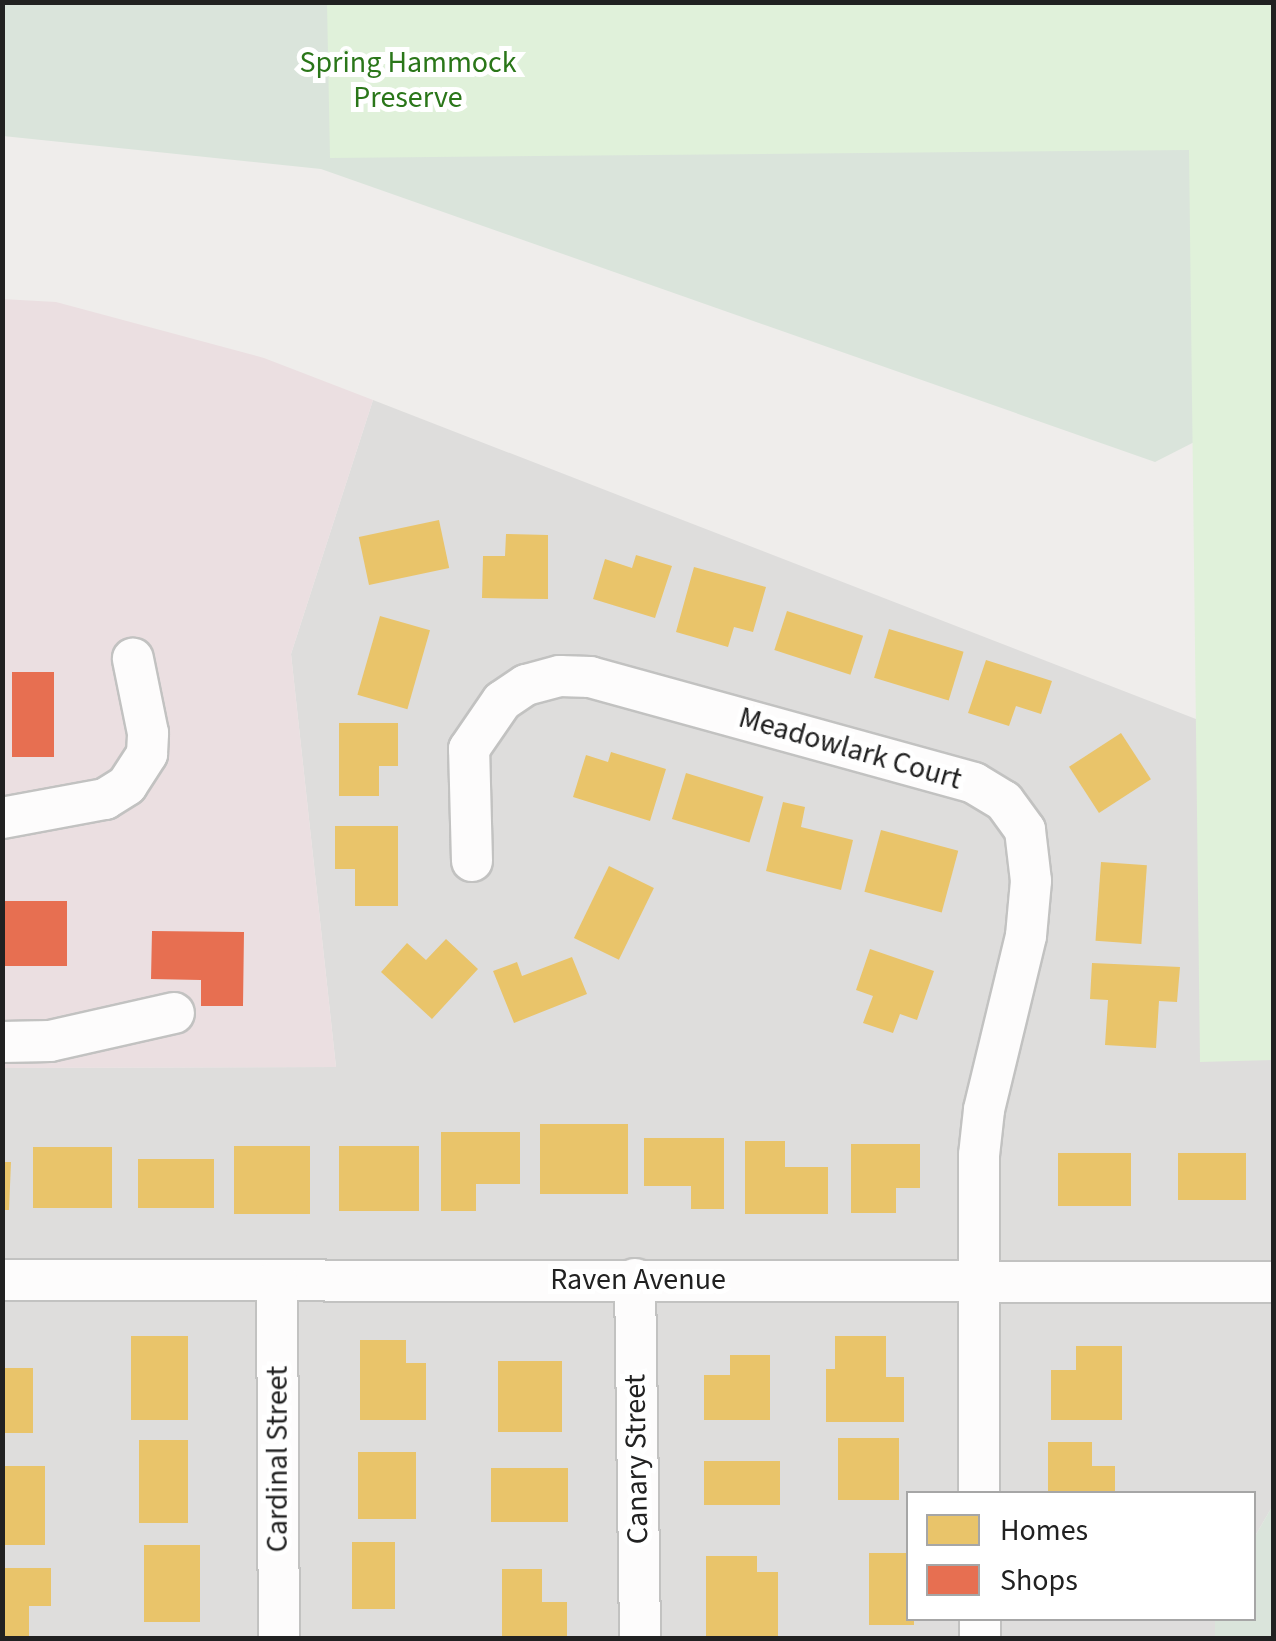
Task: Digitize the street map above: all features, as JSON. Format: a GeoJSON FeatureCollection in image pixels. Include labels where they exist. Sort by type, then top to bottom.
{"type":"FeatureCollection","features":[{"type":"Feature","properties":{"kind":"street"},"geometry":{"type":"LineString","coordinates":[[2,818],[105,799],[126,786],[147,754],[148,734],[133,658]]}},
{"type":"Feature","properties":{"kind":"street","name":"Meadowlark Court"},"geometry":{"type":"LineString","coordinates":[[472,861],[469,749],[481,725],[502,701],[526,685],[560,676],[590,677],[974,783],[1004,801],[1025,830],[1032,881],[1026,936],[984,1110],[977,1280],[979,1491]]}},
{"type":"Feature","properties":{"kind":"street"},"geometry":{"type":"LineString","coordinates":[[2,1042],[50,1041],[174,1012]]}},
{"type":"Feature","properties":{"kind":"street","name":"Raven Avenue"},"geometry":{"type":"LineString","coordinates":[[2,1280],[1274,1282]]}},
{"type":"Feature","properties":{"kind":"street","name":"Cardinal Street"},"geometry":{"type":"LineString","coordinates":[[277,1280],[279,1638]]}},
{"type":"Feature","properties":{"kind":"street","name":"Canary Street"},"geometry":{"type":"LineString","coordinates":[[635,1280],[640,1638]]}},
{"type":"Feature","properties":{"kind":"shaded area"},"geometry":{"type":"Polygon","coordinates":[[[2,299],[56,302],[264,358],[373,400],[291,654],[336,1067],[3,1068],[2,299]]]}},
{"type":"Feature","properties":{"kind":"shaded area"},"geometry":{"type":"Polygon","coordinates":[[[373,400],[1273,749],[1273,1505],[1256,1535],[1256,1491],[906,1491],[906,1621],[1215,1621],[1215,1638],[3,1638],[2,1068],[336,1067],[291,654],[373,400]]]}},
{"type":"Feature","properties":{"kind":"green space"},"geometry":{"type":"Polygon","coordinates":[[[3,3],[1273,3],[1273,402],[1155,462],[321,169],[3,136],[3,3]]]}},
{"type":"Feature","properties":{"kind":"green space","name":"Spring Hammock Preserve"},"geometry":{"type":"Polygon","coordinates":[[[327,3],[1273,3],[1273,1060],[1200,1062],[1189,150],[330,158],[327,3]]]}},
{"type":"Feature","properties":{"kind":"green space"},"geometry":{"type":"Polygon","coordinates":[[[1273,1505],[1273,1638],[1215,1638],[1215,1621],[1256,1621],[1256,1535],[1273,1505]]]}},
{"type":"Feature","properties":{"kind":"building: Homes"},"geometry":{"type":"Polygon","coordinates":[[[439,520],[449,568],[369,585],[359,537],[439,520]]]}},
{"type":"Feature","properties":{"kind":"building: Homes"},"geometry":{"type":"Polygon","coordinates":[[[506,534],[548,535],[548,599],[482,598],[483,556],[505,556],[506,534]]]}},
{"type":"Feature","properties":{"kind":"building: Homes"},"geometry":{"type":"Polygon","coordinates":[[[636,555],[672,566],[655,618],[593,599],[605,559],[632,568],[636,555]]]}},
{"type":"Feature","properties":{"kind":"building: Homes"},"geometry":{"type":"Polygon","coordinates":[[[694,567],[766,587],[753,632],[734,627],[728,647],[676,632],[694,567]]]}},
{"type":"Feature","properties":{"kind":"building: Homes"},"geometry":{"type":"Polygon","coordinates":[[[787,611],[863,636],[850,675],[774,650],[787,611]]]}},
{"type":"Feature","properties":{"kind":"building: Homes"},"geometry":{"type":"Polygon","coordinates":[[[380,616],[430,630],[407,709],[357,695],[380,616]]]}},
{"type":"Feature","properties":{"kind":"building: Homes"},"geometry":{"type":"Polygon","coordinates":[[[889,629],[964,652],[949,701],[874,678],[889,629]]]}},
{"type":"Feature","properties":{"kind":"building: Homes"},"geometry":{"type":"Polygon","coordinates":[[[986,660],[1052,681],[1041,714],[1016,706],[1009,726],[968,713],[986,660]]]}},
{"type":"Feature","properties":{"kind":"building: Homes"},"geometry":{"type":"Polygon","coordinates":[[[339,723],[398,723],[398,766],[379,766],[379,796],[339,796],[339,723]]]}},
{"type":"Feature","properties":{"kind":"building: Homes"},"geometry":{"type":"Polygon","coordinates":[[[1121,733],[1151,779],[1099,813],[1069,767],[1121,733]]]}},
{"type":"Feature","properties":{"kind":"building: Homes"},"geometry":{"type":"Polygon","coordinates":[[[611,752],[666,769],[650,821],[573,797],[586,755],[608,762],[611,752]]]}},
{"type":"Feature","properties":{"kind":"building: Homes"},"geometry":{"type":"Polygon","coordinates":[[[686,773],[763,797],[749,843],[672,819],[686,773]]]}},
{"type":"Feature","properties":{"kind":"building: Homes"},"geometry":{"type":"Polygon","coordinates":[[[783,802],[805,807],[801,827],[853,840],[841,890],[766,871],[783,802]]]}},
{"type":"Feature","properties":{"kind":"building: Homes"},"geometry":{"type":"Polygon","coordinates":[[[335,826],[398,826],[398,906],[355,906],[355,869],[335,869],[335,826]]]}},
{"type":"Feature","properties":{"kind":"building: Homes"},"geometry":{"type":"Polygon","coordinates":[[[881,830],[958,851],[942,913],[864,892],[881,830]]]}},
{"type":"Feature","properties":{"kind":"building: Homes"},"geometry":{"type":"Polygon","coordinates":[[[1101,862],[1147,865],[1141,944],[1095,941],[1101,862]]]}},
{"type":"Feature","properties":{"kind":"building: Homes"},"geometry":{"type":"Polygon","coordinates":[[[609,866],[654,888],[619,960],[574,938],[609,866]]]}},
{"type":"Feature","properties":{"kind":"building: Homes"},"geometry":{"type":"Polygon","coordinates":[[[446,939],[478,969],[432,1019],[381,972],[407,943],[426,960],[446,939]]]}},
{"type":"Feature","properties":{"kind":"building: Homes"},"geometry":{"type":"Polygon","coordinates":[[[870,949],[934,971],[917,1020],[900,1014],[893,1033],[863,1023],[873,996],[856,990],[870,949]]]}},
{"type":"Feature","properties":{"kind":"building: Homes"},"geometry":{"type":"Polygon","coordinates":[[[572,957],[587,994],[514,1023],[493,971],[517,962],[522,976],[572,957]]]}},
{"type":"Feature","properties":{"kind":"building: Homes"},"geometry":{"type":"Polygon","coordinates":[[[1092,963],[1180,967],[1177,1002],[1159,1001],[1156,1048],[1105,1045],[1108,1000],[1090,999],[1092,963]]]}},
{"type":"Feature","properties":{"kind":"building: Homes"},"geometry":{"type":"Polygon","coordinates":[[[540,1124],[628,1124],[628,1194],[540,1194],[540,1124]]]}},
{"type":"Feature","properties":{"kind":"building: Homes"},"geometry":{"type":"Polygon","coordinates":[[[441,1132],[520,1132],[520,1184],[476,1184],[476,1211],[441,1211],[441,1132]]]}},
{"type":"Feature","properties":{"kind":"building: Homes"},"geometry":{"type":"Polygon","coordinates":[[[644,1138],[724,1138],[724,1209],[691,1209],[691,1186],[644,1186],[644,1138]]]}},
{"type":"Feature","properties":{"kind":"building: Homes"},"geometry":{"type":"Polygon","coordinates":[[[745,1141],[785,1141],[785,1167],[828,1167],[828,1214],[745,1214],[745,1141]]]}},
{"type":"Feature","properties":{"kind":"building: Homes"},"geometry":{"type":"Polygon","coordinates":[[[851,1144],[920,1144],[920,1188],[896,1188],[896,1213],[851,1213],[851,1144]]]}},
{"type":"Feature","properties":{"kind":"building: Homes"},"geometry":{"type":"Polygon","coordinates":[[[234,1146],[310,1146],[310,1214],[234,1214],[234,1146]]]}},
{"type":"Feature","properties":{"kind":"building: Homes"},"geometry":{"type":"Polygon","coordinates":[[[339,1146],[419,1146],[419,1211],[339,1211],[339,1146]]]}},
{"type":"Feature","properties":{"kind":"building: Homes"},"geometry":{"type":"Polygon","coordinates":[[[33,1147],[112,1147],[112,1208],[33,1208],[33,1147]]]}},
{"type":"Feature","properties":{"kind":"building: Homes"},"geometry":{"type":"Polygon","coordinates":[[[1058,1153],[1131,1153],[1131,1206],[1058,1206],[1058,1153]]]}},
{"type":"Feature","properties":{"kind":"building: Homes"},"geometry":{"type":"Polygon","coordinates":[[[1178,1153],[1246,1153],[1246,1200],[1178,1200],[1178,1153]]]}},
{"type":"Feature","properties":{"kind":"building: Homes"},"geometry":{"type":"Polygon","coordinates":[[[138,1159],[214,1159],[214,1208],[138,1208],[138,1159]]]}},
{"type":"Feature","properties":{"kind":"building: Homes"},"geometry":{"type":"Polygon","coordinates":[[[2,1162],[11,1162],[9,1210],[2,1210],[2,1162]]]}},
{"type":"Feature","properties":{"kind":"building: Homes"},"geometry":{"type":"Polygon","coordinates":[[[131,1336],[188,1336],[188,1420],[131,1420],[131,1336]]]}},
{"type":"Feature","properties":{"kind":"building: Homes"},"geometry":{"type":"Polygon","coordinates":[[[835,1336],[886,1336],[886,1377],[904,1377],[904,1422],[826,1422],[826,1369],[835,1369],[835,1336]]]}},
{"type":"Feature","properties":{"kind":"building: Homes"},"geometry":{"type":"Polygon","coordinates":[[[360,1340],[406,1340],[406,1363],[426,1363],[426,1420],[360,1420],[360,1340]]]}},
{"type":"Feature","properties":{"kind":"building: Homes"},"geometry":{"type":"Polygon","coordinates":[[[1076,1346],[1122,1346],[1122,1420],[1051,1420],[1051,1370],[1076,1370],[1076,1346]]]}},
{"type":"Feature","properties":{"kind":"building: Homes"},"geometry":{"type":"Polygon","coordinates":[[[730,1355],[770,1355],[770,1420],[704,1420],[704,1375],[730,1375],[730,1355]]]}},
{"type":"Feature","properties":{"kind":"building: Homes"},"geometry":{"type":"Polygon","coordinates":[[[498,1361],[562,1361],[562,1432],[498,1432],[498,1361]]]}},
{"type":"Feature","properties":{"kind":"building: Homes"},"geometry":{"type":"Polygon","coordinates":[[[2,1368],[33,1368],[33,1433],[2,1433],[2,1368]]]}},
{"type":"Feature","properties":{"kind":"building: Homes"},"geometry":{"type":"Polygon","coordinates":[[[838,1438],[899,1438],[899,1500],[838,1500],[838,1438]]]}},
{"type":"Feature","properties":{"kind":"building: Homes"},"geometry":{"type":"Polygon","coordinates":[[[139,1440],[188,1440],[188,1523],[139,1523],[139,1440]]]}},
{"type":"Feature","properties":{"kind":"building: Homes"},"geometry":{"type":"Polygon","coordinates":[[[1048,1442],[1092,1442],[1092,1466],[1115,1466],[1115,1491],[1048,1491],[1048,1442]]]}},
{"type":"Feature","properties":{"kind":"building: Homes"},"geometry":{"type":"Polygon","coordinates":[[[358,1452],[416,1452],[416,1519],[358,1519],[358,1452]]]}},
{"type":"Feature","properties":{"kind":"building: Homes"},"geometry":{"type":"Polygon","coordinates":[[[704,1461],[780,1461],[780,1505],[704,1505],[704,1461]]]}},
{"type":"Feature","properties":{"kind":"building: Homes"},"geometry":{"type":"Polygon","coordinates":[[[2,1466],[45,1466],[45,1545],[2,1545],[2,1466]]]}},
{"type":"Feature","properties":{"kind":"building: Homes"},"geometry":{"type":"Polygon","coordinates":[[[491,1468],[568,1468],[568,1522],[491,1522],[491,1468]]]}},
{"type":"Feature","properties":{"kind":"building: Homes"},"geometry":{"type":"Polygon","coordinates":[[[352,1542],[395,1542],[395,1609],[352,1609],[352,1542]]]}},
{"type":"Feature","properties":{"kind":"building: Homes"},"geometry":{"type":"Polygon","coordinates":[[[144,1545],[200,1545],[200,1622],[144,1622],[144,1545]]]}},
{"type":"Feature","properties":{"kind":"building: Homes"},"geometry":{"type":"Polygon","coordinates":[[[869,1553],[906,1553],[906,1621],[914,1621],[914,1625],[869,1625],[869,1553]]]}},
{"type":"Feature","properties":{"kind":"building: Homes"},"geometry":{"type":"Polygon","coordinates":[[[706,1556],[757,1556],[757,1572],[778,1572],[778,1637],[706,1637],[706,1556]]]}},
{"type":"Feature","properties":{"kind":"building: Homes"},"geometry":{"type":"Polygon","coordinates":[[[2,1568],[51,1568],[51,1606],[29,1606],[29,1638],[2,1638],[2,1568]]]}},
{"type":"Feature","properties":{"kind":"building: Homes"},"geometry":{"type":"Polygon","coordinates":[[[502,1569],[542,1569],[542,1602],[567,1602],[567,1638],[502,1638],[502,1569]]]}},
{"type":"Feature","properties":{"kind":"building: Shops"},"geometry":{"type":"Polygon","coordinates":[[[12,672],[54,672],[54,757],[12,757],[12,672]]]}},
{"type":"Feature","properties":{"kind":"building: Shops"},"geometry":{"type":"Polygon","coordinates":[[[2,901],[67,901],[67,966],[2,966],[2,901]]]}},
{"type":"Feature","properties":{"kind":"building: Shops"},"geometry":{"type":"Polygon","coordinates":[[[152,931],[244,932],[243,1006],[201,1006],[201,980],[151,979],[152,931]]]}}]}
